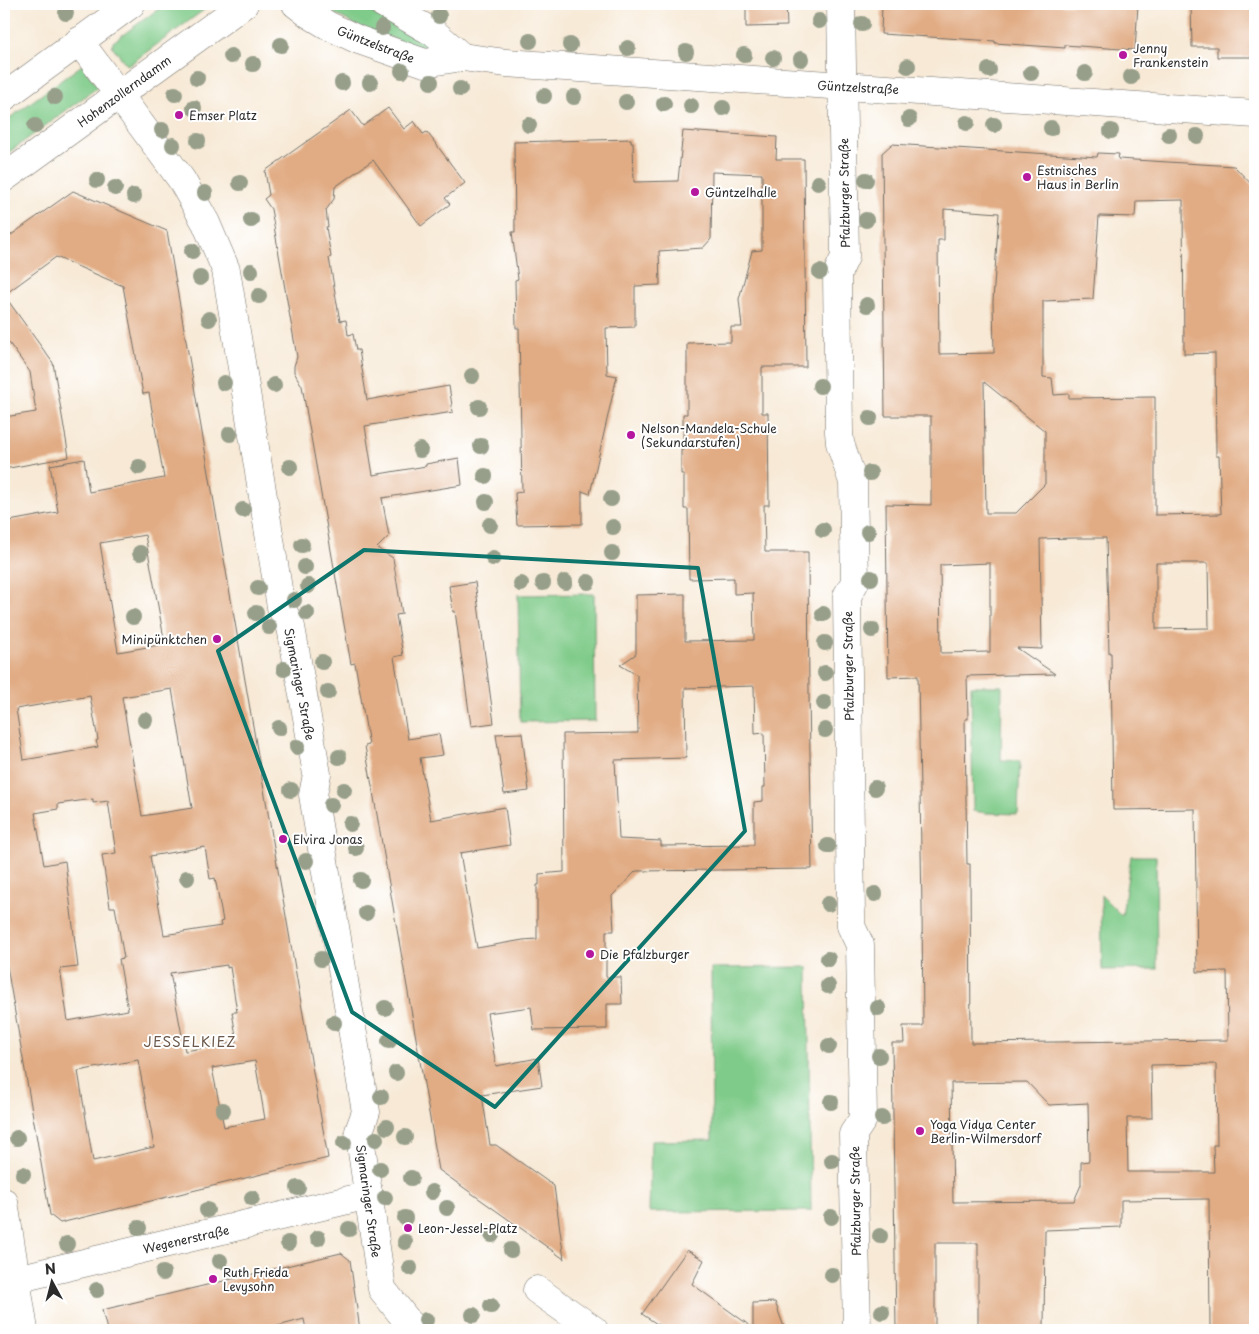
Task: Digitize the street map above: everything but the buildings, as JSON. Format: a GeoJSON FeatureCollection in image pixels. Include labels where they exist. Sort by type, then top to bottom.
{"type":"FeatureCollection","features":[{"type":"Feature","properties":{"kind":"street"},"geometry":{"type":"LineString","coordinates":[[4,97],[131,4]]}},
{"type":"Feature","properties":{"kind":"street","name":"Hohenzollerndamm"},"geometry":{"type":"LineString","coordinates":[[4,178],[244,4]]}},
{"type":"Feature","properties":{"kind":"street","name":"Güntzelstraße"},"geometry":{"type":"LineString","coordinates":[[296,4],[316,18],[359,40],[425,63],[462,57],[506,63],[1255,114]]}},
{"type":"Feature","properties":{"kind":"street"},"geometry":{"type":"LineString","coordinates":[[384,4],[434,32],[462,57]]}},
{"type":"Feature","properties":{"kind":"street","name":"Pfalzburger Straße"},"geometry":{"type":"LineString","coordinates":[[841,4],[845,257],[836,274],[840,443],[853,482],[855,582],[847,596],[851,926],[860,945],[863,1118],[853,1134],[857,1330]]}},
{"type":"Feature","properties":{"kind":"street","name":"Sigmaringer Straße"},"geometry":{"type":"LineString","coordinates":[[79,42],[180,179],[206,223],[226,270],[281,608],[291,628],[317,774],[312,795],[366,1112],[359,1131],[382,1289],[408,1322],[410,1330]]}},
{"type":"Feature","properties":{"kind":"street","name":"Wegenerstraße"},"geometry":{"type":"LineString","coordinates":[[10,1281],[369,1195]]}},
{"type":"Feature","properties":{"kind":"street"},"geometry":{"type":"LineString","coordinates":[[4,1202],[10,1281],[24,1330]]}},
{"type":"Feature","properties":{"kind":"street"},"geometry":{"type":"LineString","coordinates":[[537,1290],[594,1330]]}},
{"type":"Feature","properties":{"kind":"highlighted area"},"geometry":{"type":"Polygon","coordinates":[[[364,550],[698,568],[745,831],[495,1107],[352,1012],[218,651],[364,550]]]}},
{"type":"Feature","properties":{"kind":"green space"},"geometry":{"type":"Polygon","coordinates":[[[165,4],[212,4],[129,65],[126,64],[112,46],[113,42],[165,4]]]}},
{"type":"Feature","properties":{"kind":"green space"},"geometry":{"type":"Polygon","coordinates":[[[329,4],[358,4],[394,27],[432,44],[431,51],[363,29],[324,8],[329,4]]]}},
{"type":"Feature","properties":{"kind":"green space"},"geometry":{"type":"Polygon","coordinates":[[[82,65],[98,87],[4,156],[4,122],[82,65]]]}},
{"type":"Feature","properties":{"kind":"green space"},"geometry":{"type":"Polygon","coordinates":[[[594,594],[595,721],[520,722],[518,595],[594,594]]]}},
{"type":"Feature","properties":{"kind":"green space"},"geometry":{"type":"Polygon","coordinates":[[[971,686],[1002,686],[1001,760],[1020,761],[1018,814],[973,811],[971,686]]]}},
{"type":"Feature","properties":{"kind":"green space"},"geometry":{"type":"Polygon","coordinates":[[[1131,856],[1156,856],[1157,969],[1102,970],[1101,895],[1122,916],[1131,856]]]}},
{"type":"Feature","properties":{"kind":"green space"},"geometry":{"type":"Polygon","coordinates":[[[808,967],[811,1211],[649,1212],[651,1141],[712,1140],[711,968],[808,967]]]}},
{"type":"Feature","properties":{"kind":"place","name":"Jenny Frankenstein"},"geometry":{"type":"Point","coordinates":[1123,55]}},
{"type":"Feature","properties":{"kind":"place","name":"Emser Platz"},"geometry":{"type":"Point","coordinates":[179,115]}},
{"type":"Feature","properties":{"kind":"place","name":"Estnisches Haus in Berlin"},"geometry":{"type":"Point","coordinates":[1027,177]}},
{"type":"Feature","properties":{"kind":"place","name":"Güntzelhalle"},"geometry":{"type":"Point","coordinates":[695,192]}},
{"type":"Feature","properties":{"kind":"place","name":"Nelson-Mandela-Schule (Sekundarstufen)"},"geometry":{"type":"Point","coordinates":[631,435]}},
{"type":"Feature","properties":{"kind":"place","name":"Minipünktchen"},"geometry":{"type":"Point","coordinates":[217,639]}},
{"type":"Feature","properties":{"kind":"place","name":"Elvira Jonas"},"geometry":{"type":"Point","coordinates":[283,839]}},
{"type":"Feature","properties":{"kind":"place","name":"Die Pfalzburger"},"geometry":{"type":"Point","coordinates":[590,954]}},
{"type":"Feature","properties":{"kind":"place","name":"Yoga Vidya Center Berlin-Wilmersdorf"},"geometry":{"type":"Point","coordinates":[920,1131]}},
{"type":"Feature","properties":{"kind":"place","name":"Leon-Jessel-Platz"},"geometry":{"type":"Point","coordinates":[408,1228]}},
{"type":"Feature","properties":{"kind":"place","name":"Ruth Frieda Levysohn"},"geometry":{"type":"Point","coordinates":[213,1279]}},
{"type":"Feature","properties":{"kind":"district","name":"JESSELKIEZ"},"geometry":{"type":"Point","coordinates":[190,1041]}}]}
